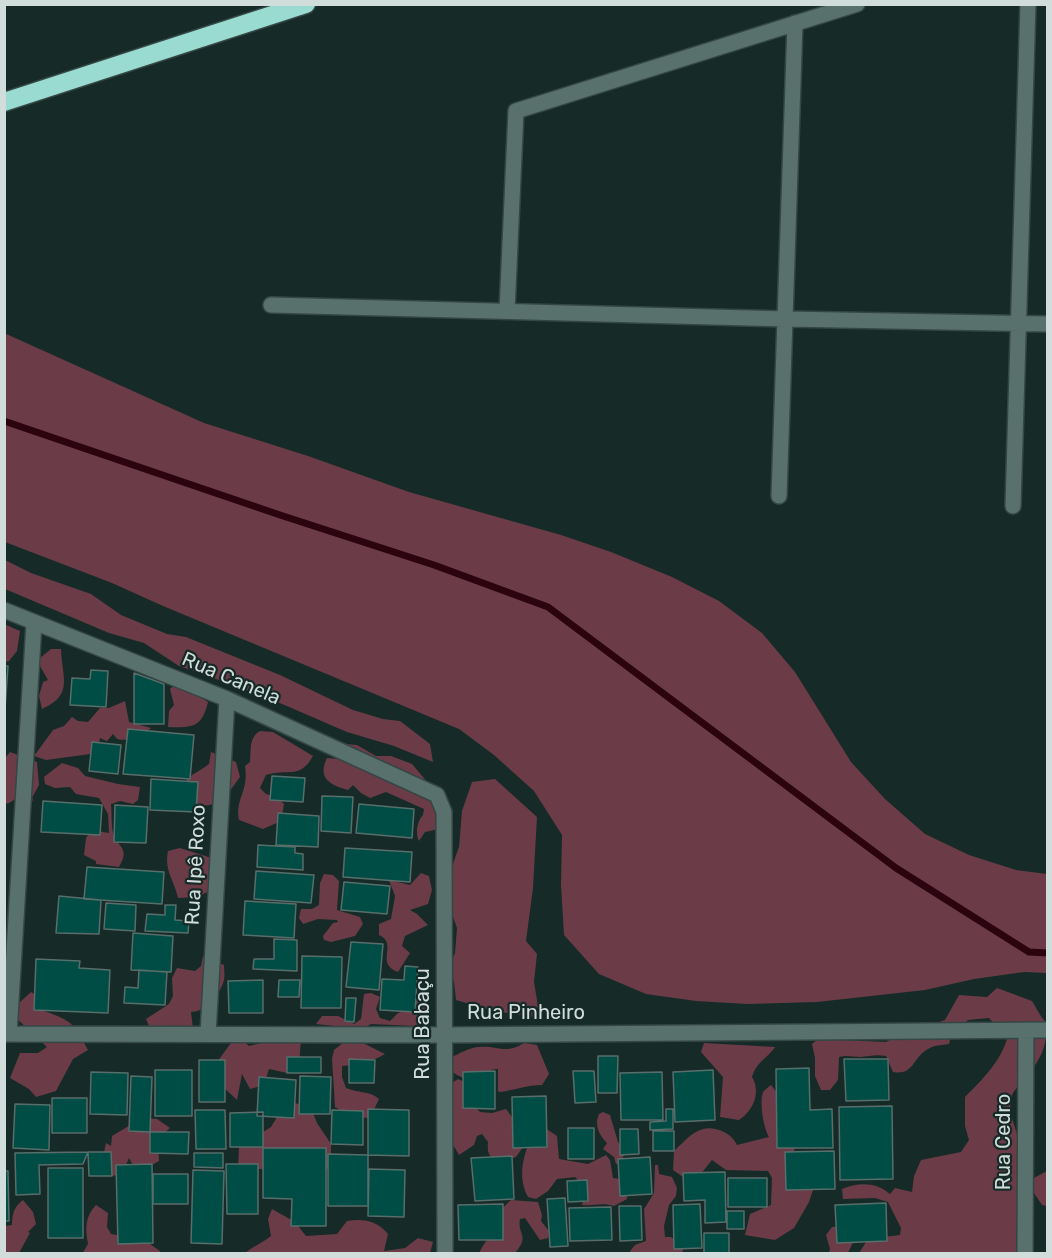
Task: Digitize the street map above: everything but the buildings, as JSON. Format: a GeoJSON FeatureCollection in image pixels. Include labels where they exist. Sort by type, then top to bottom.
{"type":"FeatureCollection","features":[{"type":"Feature","properties":{"kind":"highway"},"geometry":{"type":"LineString","coordinates":[[4,102],[306,4]]}},
{"type":"Feature","properties":{"kind":"street"},"geometry":{"type":"LineString","coordinates":[[507,311],[516,111],[857,4]]}},
{"type":"Feature","properties":{"kind":"street"},"geometry":{"type":"LineString","coordinates":[[1013,506],[1028,4]]}},
{"type":"Feature","properties":{"kind":"street"},"geometry":{"type":"LineString","coordinates":[[779,496],[795,23]]}},
{"type":"Feature","properties":{"kind":"street"},"geometry":{"type":"LineString","coordinates":[[271,305],[1047,324]]}},
{"type":"Feature","properties":{"kind":"street","name":"Rua Canela"},"geometry":{"type":"LineString","coordinates":[[4,610],[226,699],[437,795]]}},
{"type":"Feature","properties":{"kind":"street"},"geometry":{"type":"LineString","coordinates":[[7,1034],[34,623]]}},
{"type":"Feature","properties":{"kind":"street","name":"Rua Ipê Roxo"},"geometry":{"type":"LineString","coordinates":[[208,1034],[226,699]]}},
{"type":"Feature","properties":{"kind":"street","name":"Rua Babaçu"},"geometry":{"type":"LineString","coordinates":[[437,795],[444,812],[445,1254]]}},
{"type":"Feature","properties":{"kind":"street","name":"Rua Cedro"},"geometry":{"type":"LineString","coordinates":[[1025,1254],[1026,1030]]}},
{"type":"Feature","properties":{"kind":"street","name":"Rua Pinheiro"},"geometry":{"type":"LineString","coordinates":[[7,1034],[444,1035],[1047,1030]]}},
{"type":"Feature","properties":{"kind":"shaded area"},"geometry":{"type":"Polygon","coordinates":[[[4,333],[204,423],[308,456],[409,492],[561,535],[611,552],[672,577],[719,601],[762,633],[795,672],[851,762],[885,799],[925,834],[969,855],[1016,870],[1047,874],[1047,973],[1024,972],[974,979],[925,990],[817,1002],[747,1004],[696,1001],[646,994],[599,974],[564,935],[561,885],[562,835],[534,791],[494,755],[459,729],[112,583],[5,542],[4,333]]]}},
{"type":"Feature","properties":{"kind":"shaded area"},"geometry":{"type":"Polygon","coordinates":[[[5,560],[31,573],[91,594],[121,615],[167,634],[186,637],[280,675],[353,710],[383,719],[400,721],[430,744],[433,762],[394,746],[347,732],[259,694],[179,666],[144,643],[109,633],[5,589],[5,560]]]}},
{"type":"Feature","properties":{"kind":"shaded area"},"geometry":{"type":"Polygon","coordinates":[[[4,624],[20,631],[17,651],[9,661],[5,662],[4,624]]]}},
{"type":"Feature","properties":{"kind":"shaded area"},"geometry":{"type":"Polygon","coordinates":[[[51,649],[61,649],[64,685],[59,698],[42,709],[39,696],[43,682],[48,680],[40,666],[40,658],[51,649]]]}},
{"type":"Feature","properties":{"kind":"shaded area"},"geometry":{"type":"Polygon","coordinates":[[[174,685],[208,702],[203,717],[195,724],[168,727],[169,711],[174,705],[170,689],[174,685]]]}},
{"type":"Feature","properties":{"kind":"shaded area"},"geometry":{"type":"Polygon","coordinates":[[[125,701],[129,722],[151,728],[143,734],[126,740],[117,739],[113,734],[107,741],[100,738],[98,753],[46,760],[34,756],[53,730],[64,726],[72,717],[78,721],[88,722],[100,708],[109,708],[125,701]]]}},
{"type":"Feature","properties":{"kind":"shaded area"},"geometry":{"type":"Polygon","coordinates":[[[260,731],[273,732],[313,756],[298,771],[266,775],[260,788],[284,804],[281,821],[263,829],[239,820],[238,812],[245,782],[245,766],[250,762],[252,740],[260,731]]]}},
{"type":"Feature","properties":{"kind":"shaded area"},"geometry":{"type":"Polygon","coordinates":[[[346,744],[357,745],[376,756],[391,756],[412,764],[429,784],[442,789],[448,817],[443,828],[425,832],[419,841],[417,828],[424,809],[386,792],[370,798],[353,785],[348,790],[327,780],[324,765],[327,758],[340,759],[346,744]]]}},
{"type":"Feature","properties":{"kind":"shaded area"},"geometry":{"type":"Polygon","coordinates":[[[10,752],[37,762],[39,785],[32,798],[34,802],[27,795],[5,804],[5,758],[10,752]]]}},
{"type":"Feature","properties":{"kind":"shaded area"},"geometry":{"type":"Polygon","coordinates":[[[211,752],[236,762],[240,777],[225,796],[214,804],[199,805],[189,802],[186,782],[209,764],[211,752]]]}},
{"type":"Feature","properties":{"kind":"shaded area"},"geometry":{"type":"Polygon","coordinates":[[[62,763],[78,768],[85,776],[140,787],[138,800],[133,804],[120,801],[111,804],[113,833],[124,852],[119,867],[96,864],[96,861],[84,855],[86,838],[92,830],[109,833],[108,814],[99,798],[76,794],[70,787],[55,788],[45,784],[44,777],[62,763]]]}},
{"type":"Feature","properties":{"kind":"shaded area"},"geometry":{"type":"Polygon","coordinates":[[[495,779],[537,817],[533,888],[526,941],[537,954],[534,982],[540,1018],[494,1011],[456,1000],[449,967],[455,953],[457,928],[448,903],[450,872],[459,847],[462,811],[472,782],[495,779]]]}},
{"type":"Feature","properties":{"kind":"shaded area"},"geometry":{"type":"Polygon","coordinates":[[[180,848],[224,862],[220,886],[197,897],[178,898],[168,870],[167,858],[168,851],[180,848]]]}},
{"type":"Feature","properties":{"kind":"shaded area"},"geometry":{"type":"Polygon","coordinates":[[[421,873],[429,876],[432,890],[428,904],[410,910],[428,925],[405,936],[402,946],[410,953],[398,972],[388,964],[387,943],[379,935],[379,924],[391,919],[395,896],[389,880],[410,885],[421,873]]]}},
{"type":"Feature","properties":{"kind":"shaded area"},"geometry":{"type":"Polygon","coordinates":[[[324,874],[333,875],[339,881],[337,910],[360,917],[363,924],[355,936],[331,942],[324,940],[323,936],[333,923],[338,922],[337,920],[318,919],[303,924],[299,918],[301,909],[312,909],[319,905],[320,883],[324,874]]]}},
{"type":"Feature","properties":{"kind":"shaded area"},"geometry":{"type":"Polygon","coordinates":[[[203,956],[224,965],[224,978],[220,990],[212,1001],[202,1009],[191,1012],[193,1029],[159,1029],[149,1026],[146,1019],[169,1004],[173,996],[172,978],[177,968],[195,971],[201,966],[203,956]]]}},
{"type":"Feature","properties":{"kind":"shaded area"},"geometry":{"type":"Polygon","coordinates":[[[997,988],[1032,1001],[1047,1023],[1042,1052],[1013,1093],[1010,1104],[1019,1140],[1031,1145],[1034,1159],[1033,1171],[1027,1180],[1034,1248],[1032,1253],[859,1253],[868,1239],[900,1235],[901,1228],[888,1202],[875,1198],[843,1199],[842,1189],[867,1184],[879,1187],[890,1194],[895,1188],[912,1192],[914,1176],[921,1160],[961,1152],[969,1140],[965,1126],[965,1097],[995,1063],[1007,1039],[989,1018],[968,1020],[951,1036],[949,1044],[934,1046],[924,1051],[906,1071],[893,1072],[886,1056],[839,1057],[838,1080],[830,1090],[821,1090],[815,1076],[812,1044],[818,1039],[886,1042],[945,1020],[959,995],[987,997],[997,988]]]}},
{"type":"Feature","properties":{"kind":"shaded area"},"geometry":{"type":"Polygon","coordinates":[[[31,992],[40,997],[44,1011],[72,1024],[88,1050],[73,1059],[56,1091],[36,1097],[29,1089],[10,1078],[20,1053],[38,1053],[47,1047],[16,1018],[19,1003],[31,992]]]}},
{"type":"Feature","properties":{"kind":"shaded area"},"geometry":{"type":"Polygon","coordinates":[[[371,993],[380,997],[376,1009],[380,1018],[390,1021],[398,1013],[404,1011],[411,998],[426,1000],[425,1021],[415,1026],[371,1024],[362,1029],[316,1024],[322,1016],[338,1016],[354,1024],[361,1019],[364,994],[371,993]]]}},
{"type":"Feature","properties":{"kind":"shaded area"},"geometry":{"type":"Polygon","coordinates":[[[287,1037],[301,1038],[299,1066],[287,1073],[269,1069],[264,1085],[250,1089],[242,1074],[237,1100],[220,1084],[217,1062],[231,1043],[243,1041],[249,1046],[287,1037]]]}},
{"type":"Feature","properties":{"kind":"shaded area"},"geometry":{"type":"Polygon","coordinates":[[[348,1039],[359,1041],[385,1054],[364,1063],[342,1066],[342,1077],[346,1088],[379,1099],[370,1118],[352,1117],[335,1107],[332,1059],[334,1050],[348,1039]]]}},
{"type":"Feature","properties":{"kind":"shaded area"},"geometry":{"type":"Polygon","coordinates":[[[524,1043],[537,1045],[549,1074],[542,1085],[500,1092],[498,1091],[498,1069],[469,1078],[450,1071],[452,1057],[468,1050],[485,1047],[512,1048],[524,1043]]]}},
{"type":"Feature","properties":{"kind":"shaded area"},"geometry":{"type":"Polygon","coordinates":[[[704,1043],[775,1047],[754,1072],[752,1077],[756,1095],[749,1111],[739,1120],[720,1117],[723,1077],[701,1052],[704,1043]]]}},
{"type":"Feature","properties":{"kind":"shaded area"},"geometry":{"type":"Polygon","coordinates":[[[458,1079],[471,1085],[472,1103],[480,1112],[492,1113],[506,1109],[518,1125],[523,1147],[516,1157],[500,1162],[493,1158],[488,1152],[488,1142],[482,1134],[477,1136],[474,1145],[459,1155],[449,1138],[449,1085],[458,1079]]]}},
{"type":"Feature","properties":{"kind":"shaded area"},"geometry":{"type":"Polygon","coordinates":[[[771,1085],[787,1106],[796,1141],[794,1152],[817,1178],[809,1202],[794,1228],[775,1240],[745,1235],[750,1214],[771,1205],[772,1178],[768,1171],[726,1170],[712,1160],[696,1180],[686,1179],[673,1170],[674,1151],[691,1135],[702,1129],[709,1128],[724,1132],[732,1137],[737,1145],[769,1137],[764,1122],[762,1103],[763,1092],[771,1085]]]}},
{"type":"Feature","properties":{"kind":"shaded area"},"geometry":{"type":"Polygon","coordinates":[[[295,1103],[311,1108],[317,1123],[331,1144],[331,1167],[318,1173],[281,1168],[238,1170],[239,1147],[271,1127],[283,1107],[295,1103]]]}},
{"type":"Feature","properties":{"kind":"shaded area"},"geometry":{"type":"Polygon","coordinates":[[[603,1112],[610,1115],[618,1142],[625,1153],[620,1163],[616,1164],[614,1157],[603,1149],[607,1143],[600,1133],[597,1122],[599,1114],[603,1112]]]}},
{"type":"Feature","properties":{"kind":"shaded area"},"geometry":{"type":"Polygon","coordinates":[[[142,1118],[157,1119],[170,1128],[158,1138],[159,1161],[146,1168],[134,1167],[129,1158],[122,1174],[112,1176],[104,1165],[106,1143],[111,1146],[112,1136],[142,1118]]]}},
{"type":"Feature","properties":{"kind":"shaded area"},"geometry":{"type":"Polygon","coordinates":[[[539,1124],[557,1136],[559,1159],[588,1164],[606,1155],[610,1160],[613,1178],[626,1180],[627,1199],[614,1206],[582,1205],[586,1189],[575,1177],[557,1179],[548,1191],[536,1199],[528,1197],[524,1188],[522,1169],[526,1150],[539,1124]]]}},
{"type":"Feature","properties":{"kind":"shaded area"},"geometry":{"type":"Polygon","coordinates":[[[655,1165],[658,1165],[659,1174],[672,1177],[677,1188],[676,1196],[669,1205],[664,1226],[665,1237],[671,1237],[682,1244],[683,1253],[632,1254],[630,1251],[635,1245],[646,1241],[644,1209],[654,1193],[655,1165]]]}},
{"type":"Feature","properties":{"kind":"shaded area"},"geometry":{"type":"Polygon","coordinates":[[[1047,1171],[1047,1206],[1042,1205],[1034,1193],[1032,1179],[1047,1171]]]}},
{"type":"Feature","properties":{"kind":"shaded area"},"geometry":{"type":"Polygon","coordinates":[[[23,1200],[33,1212],[36,1224],[28,1232],[30,1233],[19,1253],[5,1253],[5,1226],[12,1225],[14,1211],[23,1200]]]}},
{"type":"Feature","properties":{"kind":"shaded area"},"geometry":{"type":"Polygon","coordinates":[[[511,1200],[538,1202],[542,1215],[541,1221],[549,1231],[548,1238],[540,1240],[525,1218],[520,1219],[523,1238],[516,1252],[479,1254],[500,1213],[511,1200]]]}},
{"type":"Feature","properties":{"kind":"shaded area"},"geometry":{"type":"Polygon","coordinates":[[[96,1205],[108,1213],[107,1227],[111,1234],[143,1239],[160,1251],[160,1254],[82,1254],[88,1244],[86,1228],[88,1218],[96,1205]]]}},
{"type":"Feature","properties":{"kind":"shaded area"},"geometry":{"type":"Polygon","coordinates":[[[272,1209],[295,1222],[306,1236],[337,1234],[347,1221],[359,1220],[375,1223],[388,1234],[384,1251],[405,1248],[418,1238],[433,1242],[430,1253],[244,1254],[271,1236],[268,1219],[272,1209]]]}},
{"type":"Feature","properties":{"kind":"shaded area"},"geometry":{"type":"Polygon","coordinates":[[[851,1225],[855,1238],[848,1253],[829,1253],[826,1235],[832,1227],[851,1225]]]}},
{"type":"Feature","properties":{"kind":"waterway"},"geometry":{"type":"LineString","coordinates":[[4,421],[434,565],[548,607],[896,868],[1029,952],[1048,953]]}}]}
